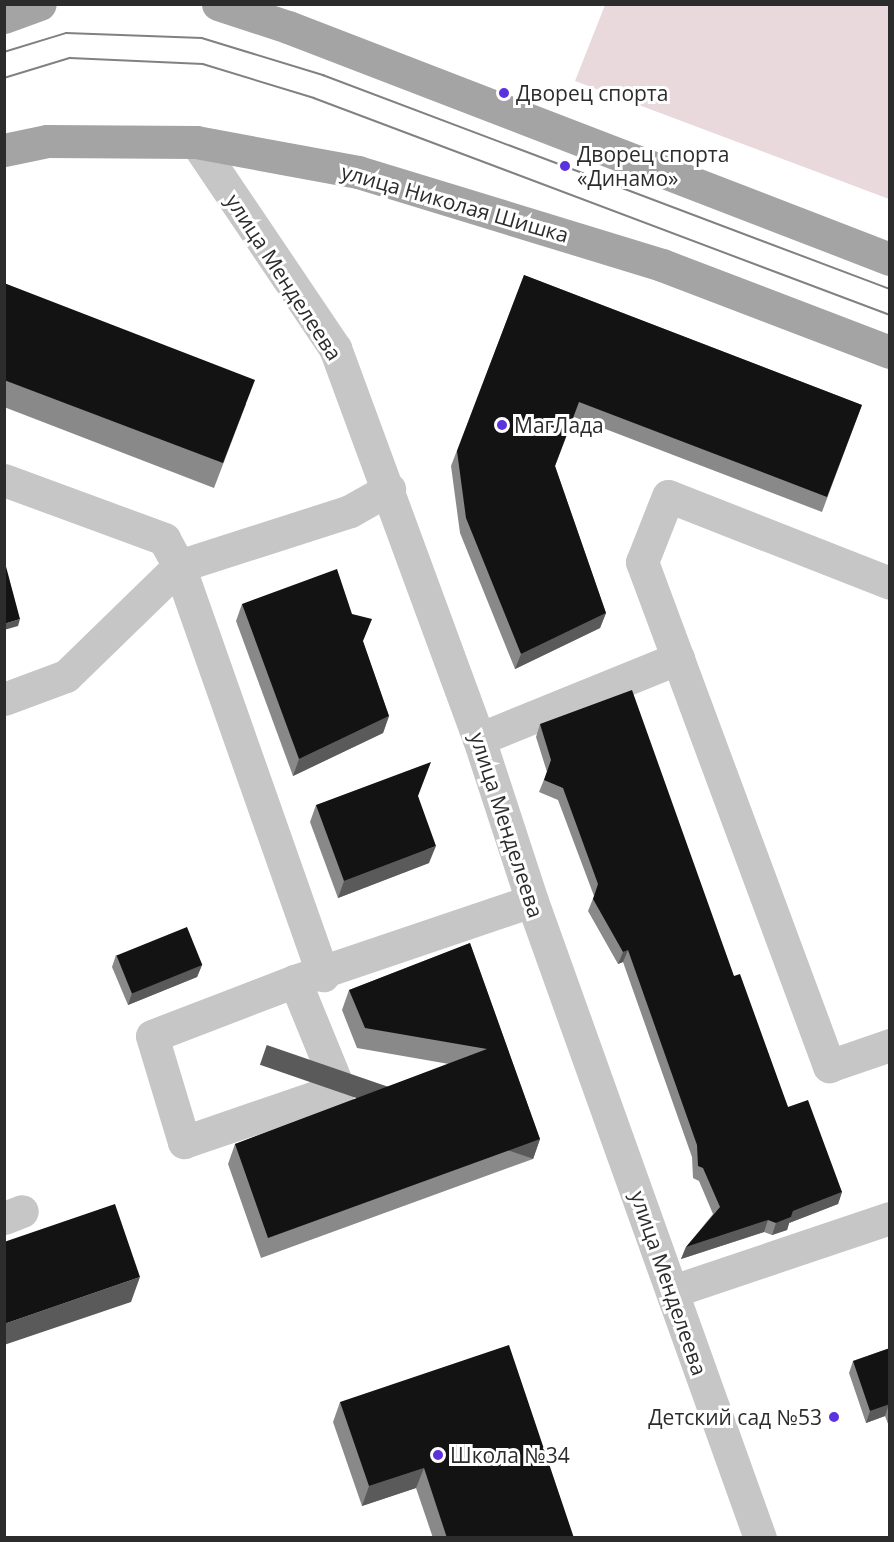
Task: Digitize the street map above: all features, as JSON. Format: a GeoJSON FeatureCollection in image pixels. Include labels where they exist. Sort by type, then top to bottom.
{"type":"FeatureCollection","features":[{"type":"Feature","properties":{"kind":"main road"},"geometry":{"type":"LineString","coordinates":[[4,17],[40,4]]}},
{"type":"Feature","properties":{"kind":"main road"},"geometry":{"type":"LineString","coordinates":[[218,4],[299,31],[890,259]]}},
{"type":"Feature","properties":{"kind":"main road","name":"улица Николая Шишка"},"geometry":{"type":"LineString","coordinates":[[4,150],[48,141],[196,142],[358,172],[662,265],[890,352]]}},
{"type":"Feature","properties":{"kind":"street","name":"улица Менделеева"},"geometry":{"type":"LineString","coordinates":[[196,142],[335,348],[389,489],[479,739],[532,901],[760,1538]]}},
{"type":"Feature","properties":{"kind":"street"},"geometry":{"type":"LineString","coordinates":[[4,480],[164,539],[179,566],[309,978],[339,1089],[184,1142],[152,1036],[309,978],[532,901]]}},
{"type":"Feature","properties":{"kind":"street"},"geometry":{"type":"LineString","coordinates":[[4,699],[66,676],[179,566],[350,511],[389,489]]}},
{"type":"Feature","properties":{"kind":"street"},"geometry":{"type":"LineString","coordinates":[[890,583],[668,496],[642,562],[829,1066],[890,1045]]}},
{"type":"Feature","properties":{"kind":"street"},"geometry":{"type":"LineString","coordinates":[[479,739],[678,658]]}},
{"type":"Feature","properties":{"kind":"street"},"geometry":{"type":"LineString","coordinates":[[673,1291],[890,1218]]}},
{"type":"Feature","properties":{"kind":"shaded area"},"geometry":{"type":"Polygon","coordinates":[[[605,5],[889,5],[889,199],[575,81],[605,5]]]}},
{"type":"Feature","properties":{"kind":"building"},"geometry":{"type":"Polygon","coordinates":[[[524,275],[862,405],[827,497],[579,402],[555,466],[606,613],[521,654],[466,518],[457,451],[524,275]]]}},
{"type":"Feature","properties":{"kind":"building"},"geometry":{"type":"Polygon","coordinates":[[[4,283],[255,380],[223,463],[4,380],[4,283]]]}},
{"type":"Feature","properties":{"kind":"building"},"geometry":{"type":"Polygon","coordinates":[[[4,559],[20,619],[4,624],[4,559]]]}},
{"type":"Feature","properties":{"kind":"building"},"geometry":{"type":"Polygon","coordinates":[[[337,569],[352,614],[372,619],[363,641],[389,716],[299,759],[242,604],[337,569]]]}},
{"type":"Feature","properties":{"kind":"building"},"geometry":{"type":"Polygon","coordinates":[[[632,690],[734,976],[740,974],[788,1107],[808,1100],[842,1192],[793,1211],[791,1217],[776,1223],[768,1220],[686,1247],[720,1207],[703,1168],[698,1166],[697,1145],[628,950],[623,952],[593,899],[598,884],[563,788],[544,780],[551,760],[540,724],[632,690]]]}},
{"type":"Feature","properties":{"kind":"building"},"geometry":{"type":"Polygon","coordinates":[[[431,762],[418,796],[436,846],[344,881],[316,805],[431,762]]]}},
{"type":"Feature","properties":{"kind":"building"},"geometry":{"type":"Polygon","coordinates":[[[187,927],[202,965],[132,993],[117,955],[187,927]]]}},
{"type":"Feature","properties":{"kind":"building"},"geometry":{"type":"Polygon","coordinates":[[[470,943],[540,1139],[268,1238],[235,1144],[487,1049],[365,1028],[349,990],[470,943]]]}},
{"type":"Feature","properties":{"kind":"building"},"geometry":{"type":"Polygon","coordinates":[[[115,1204],[140,1277],[4,1324],[4,1242],[115,1204]]]}},
{"type":"Feature","properties":{"kind":"building","name":"Школа №34"},"geometry":{"type":"Polygon","coordinates":[[[509,1345],[574,1538],[447,1538],[424,1468],[369,1486],[340,1402],[509,1345]]]}},
{"type":"Feature","properties":{"kind":"building"},"geometry":{"type":"Polygon","coordinates":[[[890,1348],[890,1404],[870,1411],[853,1361],[890,1348]]]}},
{"type":"Feature","properties":{"kind":"tram line"},"geometry":{"type":"LineString","coordinates":[[4,52],[66,33],[202,38],[323,75],[890,289]]}},
{"type":"Feature","properties":{"kind":"tram line"},"geometry":{"type":"LineString","coordinates":[[4,78],[70,58],[203,64],[314,98],[890,315]]}},
{"type":"Feature","properties":{"kind":"place","name":"Дворец спорта"},"geometry":{"type":"Point","coordinates":[504,93]}},
{"type":"Feature","properties":{"kind":"place","name":"Дворец спорта «Динамо»"},"geometry":{"type":"Point","coordinates":[565,166]}},
{"type":"Feature","properties":{"kind":"place","name":"МагЛада"},"geometry":{"type":"Point","coordinates":[502,425]}},
{"type":"Feature","properties":{"kind":"place","name":"Детский сад №53"},"geometry":{"type":"Point","coordinates":[834,1417]}},
{"type":"Feature","properties":{"kind":"place","name":"Школа №34"},"geometry":{"type":"Point","coordinates":[438,1455]}}]}
